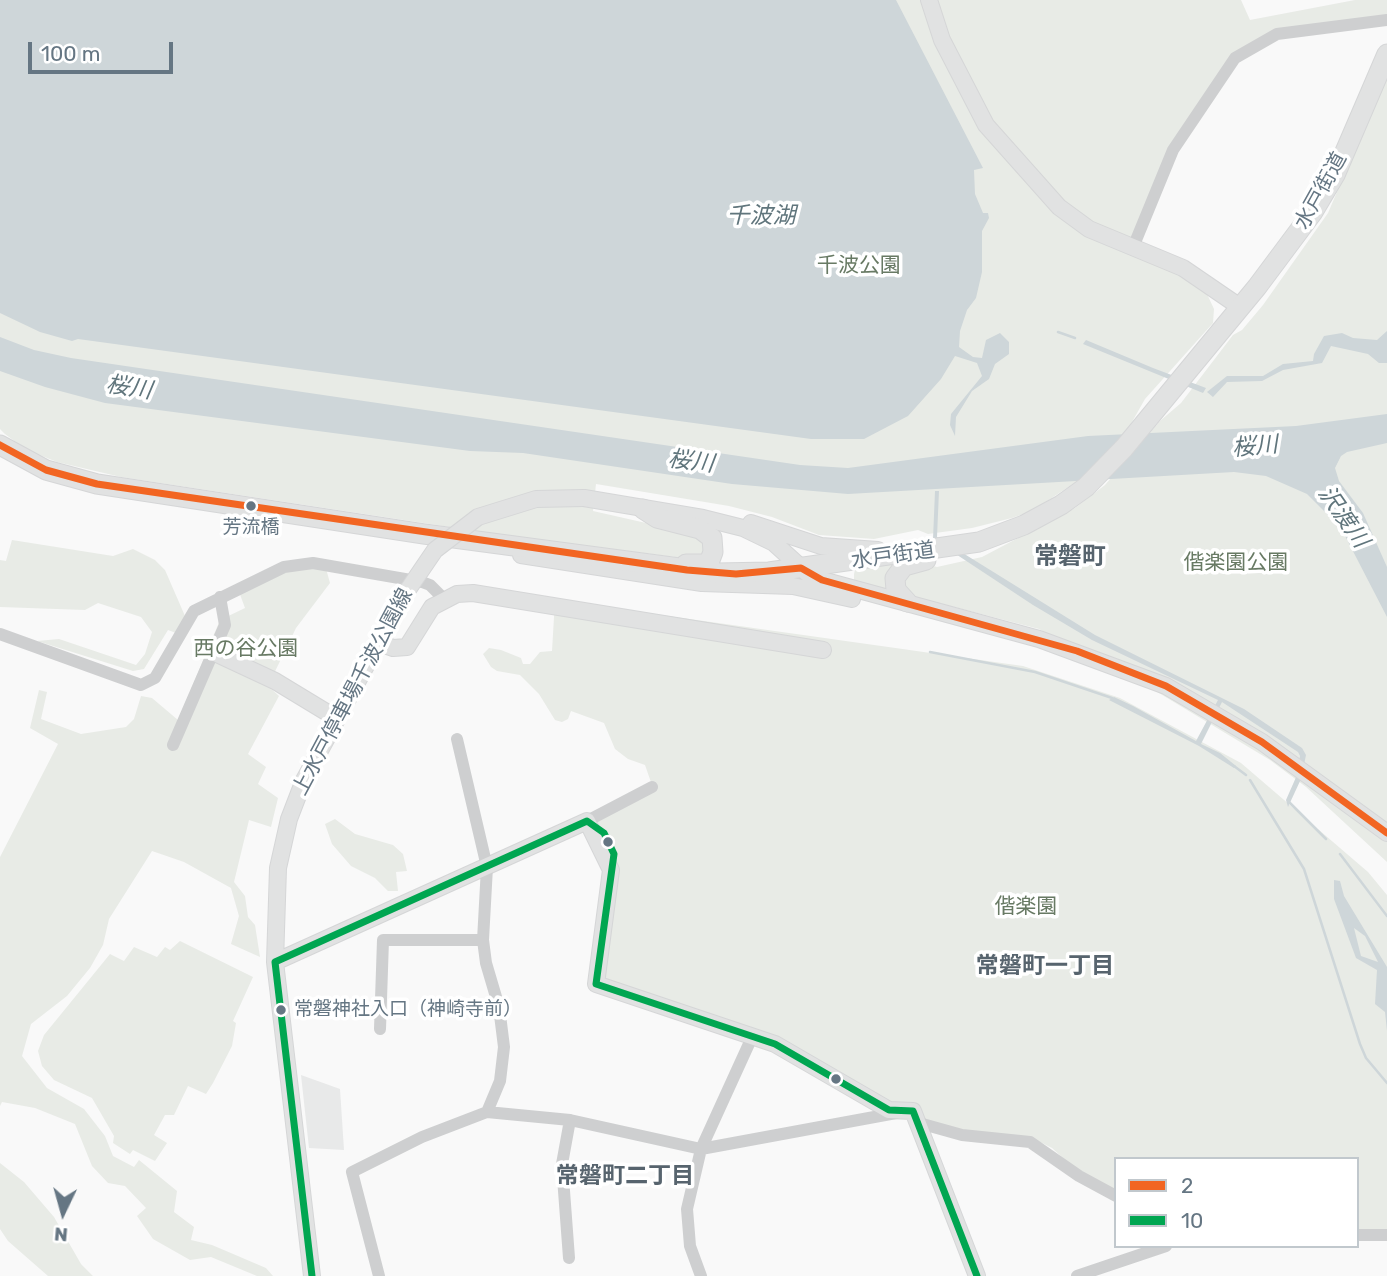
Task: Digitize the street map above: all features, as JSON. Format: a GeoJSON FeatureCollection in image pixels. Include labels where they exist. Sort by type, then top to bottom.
{"type":"FeatureCollection","features":[{"type":"Feature","properties":{"kind":"main road","name":"水戸街道"},"geometry":{"type":"LineString","coordinates":[[0,445],[46,470],[97,484],[424,534],[657,566],[736,574],[853,561],[988,539],[1045,514],[1074,496],[1111,463],[1240,307],[1294,240],[1325,192],[1387,54]]}},
{"type":"Feature","properties":{"kind":"main road"},"geometry":{"type":"LineString","coordinates":[[643,509],[657,518],[700,529],[712,538],[714,544],[710,559],[705,564],[674,562],[657,566]]}},
{"type":"Feature","properties":{"kind":"main road"},"geometry":{"type":"LineString","coordinates":[[907,602],[896,590],[895,578],[900,569],[920,561],[962,553],[988,539]]}},
{"type":"Feature","properties":{"kind":"street"},"geometry":{"type":"LineString","coordinates":[[929,0],[942,40],[986,125],[1059,207],[1088,229],[1134,245],[1183,268],[1240,307]]}},
{"type":"Feature","properties":{"kind":"street"},"geometry":{"type":"LineString","coordinates":[[1134,245],[1173,150],[1235,58],[1277,34],[1387,20]]}},
{"type":"Feature","properties":{"kind":"street","name":"上水戸停車場千波公園線"},"geometry":{"type":"LineString","coordinates":[[312,1276],[275,962],[276,899],[282,843],[303,780],[405,594],[435,550],[478,517],[536,499],[584,498],[703,517],[761,536],[790,556],[801,568],[822,580],[971,620]]}},
{"type":"Feature","properties":{"kind":"street"},"geometry":{"type":"LineString","coordinates":[[703,517],[732,518],[821,546],[855,550],[899,548],[970,536],[988,539]]}},
{"type":"Feature","properties":{"kind":"street"},"geometry":{"type":"LineString","coordinates":[[489,543],[518,554],[586,567],[702,583],[793,586],[918,614],[971,620],[1077,651],[1166,686],[1262,742],[1387,834]]}},
{"type":"Feature","properties":{"kind":"street"},"geometry":{"type":"LineString","coordinates":[[853,561],[848,570],[849,579],[861,591]]}},
{"type":"Feature","properties":{"kind":"street"},"geometry":{"type":"LineString","coordinates":[[0,634],[141,685],[155,678],[194,611],[284,567],[313,563],[422,582],[444,599]]}},
{"type":"Feature","properties":{"kind":"street"},"geometry":{"type":"LineString","coordinates":[[379,643],[393,648],[407,647],[424,615],[444,599],[473,593],[823,650]]}},
{"type":"Feature","properties":{"kind":"street"},"geometry":{"type":"LineString","coordinates":[[173,745],[225,625],[220,597]]}},
{"type":"Feature","properties":{"kind":"street"},"geometry":{"type":"LineString","coordinates":[[215,653],[275,681],[336,718]]}},
{"type":"Feature","properties":{"kind":"street"},"geometry":{"type":"LineString","coordinates":[[457,739],[487,867],[483,940],[486,963],[499,1007],[505,1047],[500,1081],[487,1112]]}},
{"type":"Feature","properties":{"kind":"street"},"geometry":{"type":"LineString","coordinates":[[275,962],[587,821],[652,787]]}},
{"type":"Feature","properties":{"kind":"street"},"geometry":{"type":"LineString","coordinates":[[587,821],[611,870],[596,984],[775,1044],[883,1107],[962,1135],[1030,1142],[1079,1176],[1114,1195]]}},
{"type":"Feature","properties":{"kind":"street"},"geometry":{"type":"LineString","coordinates":[[380,1028],[383,940],[483,940]]}},
{"type":"Feature","properties":{"kind":"street"},"geometry":{"type":"LineString","coordinates":[[701,1276],[690,1246],[687,1209],[701,1149],[752,1035]]}},
{"type":"Feature","properties":{"kind":"street"},"geometry":{"type":"LineString","coordinates":[[379,1276],[352,1172],[422,1137],[487,1112],[570,1120],[701,1149],[910,1115]]}},
{"type":"Feature","properties":{"kind":"street"},"geometry":{"type":"LineString","coordinates":[[910,1115],[977,1276]]}},
{"type":"Feature","properties":{"kind":"street"},"geometry":{"type":"LineString","coordinates":[[569,1258],[562,1164],[570,1120]]}},
{"type":"Feature","properties":{"kind":"street"},"geometry":{"type":"LineString","coordinates":[[1359,1235],[1387,1235]]}},
{"type":"Feature","properties":{"kind":"street"},"geometry":{"type":"LineString","coordinates":[[1077,1276],[1160,1248]]}},
{"type":"Feature","properties":{"kind":"shaded area"},"geometry":{"type":"Polygon","coordinates":[[[301,1075],[340,1089],[344,1150],[309,1148],[301,1075]]]}},
{"type":"Feature","properties":{"kind":"green space","name":"千波湖"},"geometry":{"type":"Polygon","coordinates":[[[0,0],[1241,0],[1250,20],[1355,0],[1387,0],[1387,15],[1277,34],[1235,58],[1173,150],[1134,239],[1167,267],[1207,294],[1214,309],[1213,323],[1145,399],[1128,429],[1085,476],[1032,511],[1012,518],[972,528],[928,534],[918,530],[874,539],[819,535],[772,517],[729,506],[596,484],[593,511],[699,535],[703,540],[704,554],[690,559],[489,533],[121,477],[57,462],[25,449],[5,434],[0,429],[0,0]]]}},
{"type":"Feature","properties":{"kind":"green space","name":"偕楽園公園"},"geometry":{"type":"Polygon","coordinates":[[[1387,75],[1387,862],[1306,787],[1270,760],[1154,690],[1039,629],[854,581],[854,574],[855,570],[912,560],[937,567],[982,557],[1075,508],[1105,485],[1160,421],[1181,403],[1233,335],[1242,330],[1263,305],[1328,213],[1387,75]]]}},
{"type":"Feature","properties":{"kind":"green space"},"geometry":{"type":"Polygon","coordinates":[[[12,540],[113,556],[133,549],[155,560],[165,570],[185,616],[176,633],[168,630],[144,669],[133,671],[37,641],[59,639],[136,665],[145,654],[152,632],[141,617],[98,603],[85,610],[0,607],[0,560],[6,561],[12,540]]]}},
{"type":"Feature","properties":{"kind":"green space","name":"西の谷公園"},"geometry":{"type":"Polygon","coordinates":[[[325,565],[330,583],[296,628],[268,686],[279,696],[248,754],[266,767],[258,784],[278,798],[271,827],[249,820],[234,882],[245,896],[248,917],[255,925],[260,957],[231,944],[239,916],[231,888],[184,862],[152,851],[109,919],[103,945],[90,968],[67,996],[31,1024],[22,1056],[47,1088],[84,1109],[105,1136],[113,1156],[134,1167],[139,1160],[177,1191],[174,1212],[194,1227],[191,1240],[212,1245],[266,1268],[273,1276],[257,1276],[211,1257],[190,1260],[153,1239],[137,1216],[146,1208],[125,1186],[108,1183],[92,1166],[75,1124],[35,1108],[2,1102],[0,1106],[0,857],[58,744],[30,728],[39,690],[47,692],[41,719],[81,734],[126,727],[134,719],[141,696],[152,698],[178,720],[220,620],[245,608],[238,589],[284,567],[325,565]]]}},
{"type":"Feature","properties":{"kind":"green space","name":"偕楽園"},"geometry":{"type":"Polygon","coordinates":[[[555,600],[1023,666],[1120,698],[1241,763],[1368,872],[1387,895],[1387,1232],[1359,1232],[1359,1157],[1114,1157],[1114,1189],[1075,1169],[1052,1148],[1034,1139],[962,1131],[891,1108],[822,1064],[600,980],[612,870],[589,821],[653,788],[645,765],[628,759],[615,749],[604,723],[571,711],[568,719],[562,722],[555,720],[539,694],[520,675],[497,671],[483,654],[489,648],[501,650],[521,658],[523,664],[530,664],[540,652],[552,651],[555,600]]]}},
{"type":"Feature","properties":{"kind":"green space"},"geometry":{"type":"Polygon","coordinates":[[[335,819],[355,834],[393,845],[403,854],[407,871],[396,872],[398,891],[388,891],[375,878],[351,866],[332,844],[325,824],[335,819]]]}},
{"type":"Feature","properties":{"kind":"green space"},"geometry":{"type":"Polygon","coordinates":[[[180,941],[253,977],[233,1021],[236,1023],[232,1046],[213,1083],[206,1094],[188,1086],[174,1115],[165,1115],[154,1135],[167,1143],[155,1161],[133,1150],[130,1154],[113,1143],[114,1136],[92,1098],[54,1080],[42,1066],[38,1051],[44,1035],[110,954],[124,961],[134,947],[157,957],[165,947],[170,950],[180,941]]]}},
{"type":"Feature","properties":{"kind":"green space"},"geometry":{"type":"Polygon","coordinates":[[[0,1163],[24,1182],[54,1217],[81,1264],[93,1276],[48,1276],[8,1241],[0,1229],[0,1163]]]}},
{"type":"Feature","properties":{"kind":"water","name":"千波湖"},"geometry":{"type":"Polygon","coordinates":[[[0,0],[896,0],[983,168],[974,170],[975,194],[983,213],[988,213],[989,218],[982,231],[982,272],[976,298],[967,310],[960,331],[959,347],[973,357],[982,358],[986,340],[1000,333],[1009,342],[1009,354],[995,364],[989,379],[972,391],[956,417],[955,436],[950,425],[951,414],[982,376],[977,363],[955,356],[941,379],[908,416],[864,439],[811,439],[78,339],[72,341],[40,332],[0,313],[0,0]]]}},
{"type":"Feature","properties":{"kind":"water"},"geometry":{"type":"Polygon","coordinates":[[[1387,331],[1387,363],[1379,363],[1368,354],[1331,346],[1322,363],[1283,370],[1262,381],[1227,382],[1213,397],[1207,392],[1227,376],[1263,376],[1283,364],[1313,361],[1324,336],[1342,333],[1353,338],[1377,340],[1387,331]]]}},
{"type":"Feature","properties":{"kind":"water"},"geometry":{"type":"Polygon","coordinates":[[[0,337],[34,350],[71,358],[800,465],[848,468],[1088,436],[1296,426],[1387,414],[1387,443],[1347,452],[1341,456],[1335,468],[1339,481],[1363,513],[1387,567],[1387,617],[1341,528],[1307,494],[1266,476],[1234,472],[848,494],[732,484],[523,453],[470,451],[105,403],[45,387],[0,371],[0,337]]]}},
{"type":"Feature","properties":{"kind":"water"},"geometry":{"type":"Polygon","coordinates":[[[1086,340],[1206,388],[1203,393],[1083,344],[1086,340]]]}},
{"type":"Feature","properties":{"kind":"water"},"geometry":{"type":"Polygon","coordinates":[[[935,491],[939,491],[937,537],[1095,635],[1244,709],[1302,748],[1306,755],[1301,779],[1288,807],[1286,800],[1297,775],[1300,756],[1298,752],[1222,702],[1201,744],[1220,753],[1236,766],[1234,768],[1199,746],[1109,700],[1114,697],[1196,741],[1218,700],[1092,640],[933,539],[935,491]]]}},
{"type":"Feature","properties":{"kind":"water"},"geometry":{"type":"Polygon","coordinates":[[[1334,880],[1340,881],[1344,896],[1387,967],[1387,1031],[1385,1012],[1375,1004],[1377,970],[1356,958],[1334,899],[1334,880]],[[1354,928],[1361,956],[1378,962],[1365,936],[1354,928]]]}},
{"type":"Feature","properties":{"kind":"waterway"},"geometry":{"type":"LineString","coordinates":[[1058,332],[1075,338]]}},
{"type":"Feature","properties":{"kind":"waterway"},"geometry":{"type":"LineString","coordinates":[[930,652],[1035,672],[1112,698]]}},
{"type":"Feature","properties":{"kind":"waterway"},"geometry":{"type":"LineString","coordinates":[[1234,766],[1246,775]]}},
{"type":"Feature","properties":{"kind":"waterway"},"geometry":{"type":"LineString","coordinates":[[1250,780],[1304,869],[1360,1044],[1366,1058],[1387,1083]]}},
{"type":"Feature","properties":{"kind":"waterway"},"geometry":{"type":"LineString","coordinates":[[1289,802],[1326,839]]}},
{"type":"Feature","properties":{"kind":"waterway"},"geometry":{"type":"LineString","coordinates":[[1340,854],[1387,916]]}},
{"type":"Feature","properties":{"kind":"transit line","name":"2"},"geometry":{"type":"LineString","coordinates":[[0,445],[46,470],[97,484],[687,570],[736,574],[801,568],[822,580],[1077,651],[1166,686],[1262,742],[1387,833]]}},
{"type":"Feature","properties":{"kind":"transit line","name":"10"},"geometry":{"type":"LineString","coordinates":[[312,1276],[275,962],[587,821],[604,833],[614,854],[596,984],[775,1044],[889,1110],[913,1111],[977,1276]]}},
{"type":"Feature","properties":{"kind":"place","name":"芳流橋"},"geometry":{"type":"Point","coordinates":[251,506]}},
{"type":"Feature","properties":{"kind":"place","name":"常磐神社入口（神崎寺前）"},"geometry":{"type":"Point","coordinates":[281,1010]}},
{"type":"Feature","properties":{"kind":"district","name":"常磐町"},"geometry":{"type":"Point","coordinates":[1070,557]}},
{"type":"Feature","properties":{"kind":"district","name":"常磐町一丁目"},"geometry":{"type":"Point","coordinates":[1045,966]}},
{"type":"Feature","properties":{"kind":"district","name":"常磐町二丁目"},"geometry":{"type":"Point","coordinates":[625,1176]}},
{"type":"Feature","properties":{"kind":"park label","name":"千波公園"},"geometry":{"type":"Point","coordinates":[859,266]}},
{"type":"Feature","properties":{"kind":"water label","name":"桜川"},"geometry":{"type":"Point","coordinates":[129,388]}},
{"type":"Feature","properties":{"kind":"water label","name":"桜川"},"geometry":{"type":"Point","coordinates":[1255,447]}},
{"type":"Feature","properties":{"kind":"water label","name":"桜川"},"geometry":{"type":"Point","coordinates":[691,462]}},
{"type":"Feature","properties":{"kind":"water label","name":"沢渡川"},"geometry":{"type":"Point","coordinates":[1343,517]}}]}
